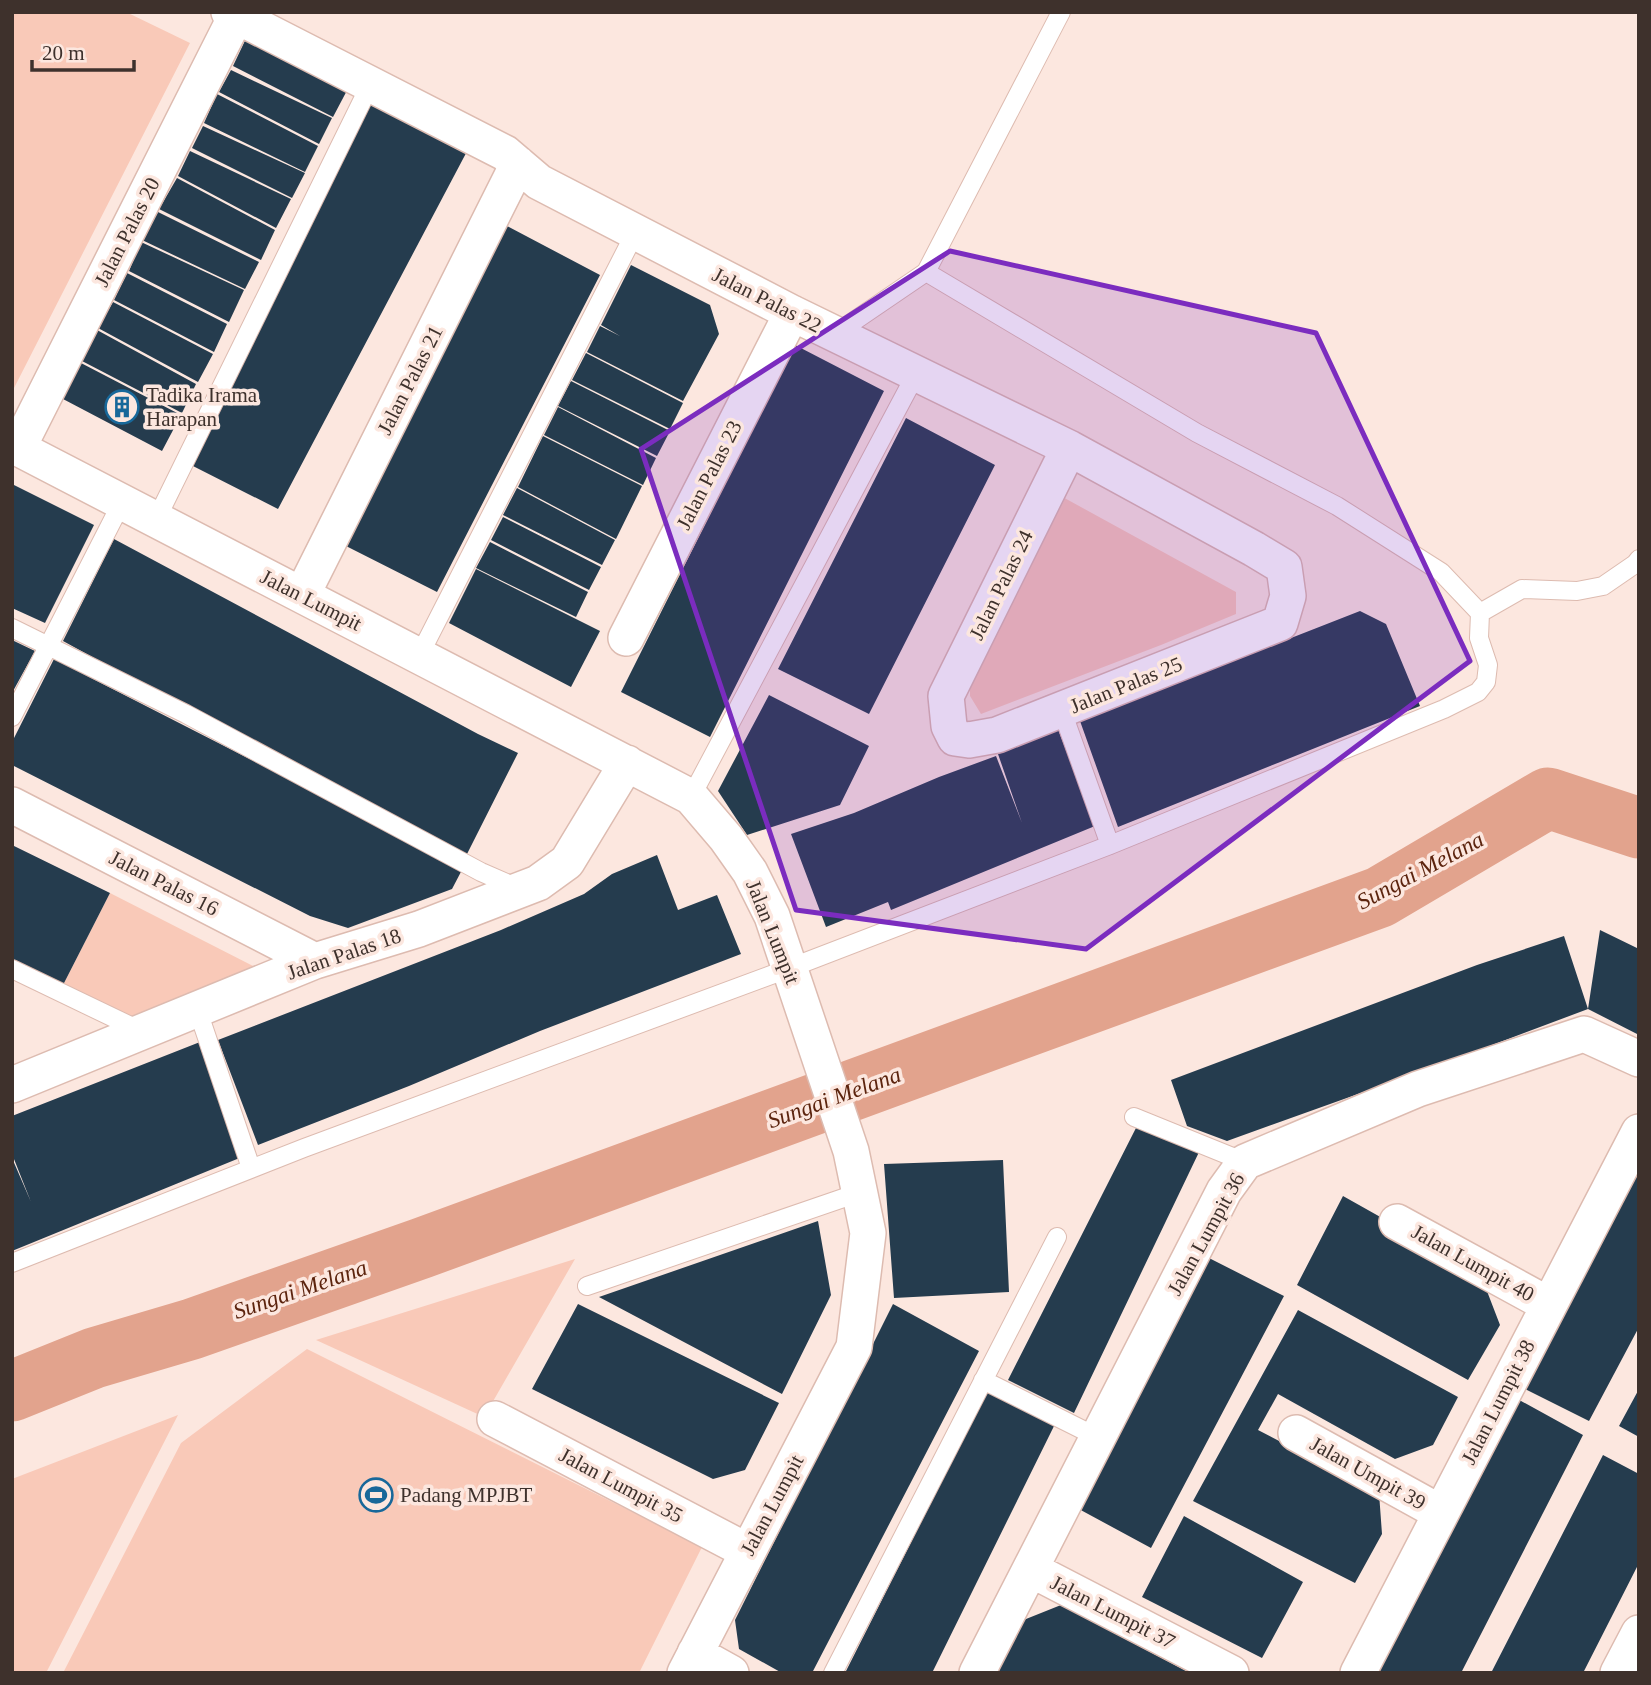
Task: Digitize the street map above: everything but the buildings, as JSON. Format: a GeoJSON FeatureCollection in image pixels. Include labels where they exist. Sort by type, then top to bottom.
{"type":"FeatureCollection","features":[{"type":"Feature","properties":{"kind":"street","name":"Jalan Palas 22"},"geometry":{"type":"LineString","coordinates":[[233,14],[505,153],[539,182],[792,313],[1069,448],[1254,549],[1284,567],[1288,596]]}},
{"type":"Feature","properties":{"kind":"street","name":"Jalan Palas 20"},"geometry":{"type":"LineString","coordinates":[[15,447],[233,14]]}},
{"type":"Feature","properties":{"kind":"street","name":"Jalan Palas 21"},"geometry":{"type":"LineString","coordinates":[[302,595],[518,164]]}},
{"type":"Feature","properties":{"kind":"street","name":"Jalan Palas 23"},"geometry":{"type":"LineString","coordinates":[[626,638],[792,313]]}},
{"type":"Feature","properties":{"kind":"street","name":"Jalan Lumpit"},"geometry":{"type":"LineString","coordinates":[[15,447],[691,797],[726,838],[750,872],[772,916],[851,1151],[868,1233],[854,1347],[690,1663]]}},
{"type":"Feature","properties":{"kind":"street","name":"Jalan Palas 24"},"geometry":{"type":"LineString","coordinates":[[949,726],[946,696],[1069,448]]}},
{"type":"Feature","properties":{"kind":"street","name":"Jalan Palas 25"},"geometry":{"type":"LineString","coordinates":[[949,726],[955,738],[970,740],[997,735],[1280,623],[1288,596]]}},
{"type":"Feature","properties":{"kind":"street","name":"Jalan Palas 18"},"geometry":{"type":"LineString","coordinates":[[12,1085],[315,961],[419,929],[538,883],[567,862],[627,764]]}},
{"type":"Feature","properties":{"kind":"street","name":"Jalan Palas 16"},"geometry":{"type":"LineString","coordinates":[[12,805],[315,961]]}},
{"type":"Feature","properties":{"kind":"street","name":"Jalan Lumpit 36"},"geometry":{"type":"LineString","coordinates":[[977,1673],[1224,1191],[1245,1162],[1418,1089],[1584,1034],[1639,1059]]}},
{"type":"Feature","properties":{"kind":"street","name":"Jalan Lumpit 38"},"geometry":{"type":"LineString","coordinates":[[1358,1673],[1639,1132]]}},
{"type":"Feature","properties":{"kind":"street","name":"Jalan Lumpit 40"},"geometry":{"type":"LineString","coordinates":[[1397,1222],[1549,1305]]}},
{"type":"Feature","properties":{"kind":"street","name":"Jalan Lumpit 35"},"geometry":{"type":"LineString","coordinates":[[495,1419],[747,1551]]}},
{"type":"Feature","properties":{"kind":"street","name":"Jalan Umpit 39"},"geometry":{"type":"LineString","coordinates":[[1296,1433],[1441,1513]]}},
{"type":"Feature","properties":{"kind":"street","name":"Jalan Lumpit 37"},"geometry":{"type":"LineString","coordinates":[[1032,1570],[1231,1673]]}},
{"type":"Feature","properties":{"kind":"street"},"geometry":{"type":"LineString","coordinates":[[1618,1673],[1639,1633]]}},
{"type":"Feature","properties":{"kind":"street"},"geometry":{"type":"LineString","coordinates":[[690,1663],[731,1673]]}},
{"type":"Feature","properties":{"kind":"lane"},"geometry":{"type":"LineString","coordinates":[[835,334],[926,272],[1061,12]]}},
{"type":"Feature","properties":{"kind":"lane"},"geometry":{"type":"LineString","coordinates":[[156,520],[371,83]]}},
{"type":"Feature","properties":{"kind":"lane"},"geometry":{"type":"LineString","coordinates":[[419,656],[636,231]]}},
{"type":"Feature","properties":{"kind":"lane"},"geometry":{"type":"LineString","coordinates":[[12,1263],[251,1168],[790,968],[1110,845],[1444,709],[1478,692],[1486,682],[1488,664],[1479,638],[1480,613],[1441,572],[1337,506],[1197,433],[926,272]]}},
{"type":"Feature","properties":{"kind":"lane"},"geometry":{"type":"LineString","coordinates":[[691,797],[916,374]]}},
{"type":"Feature","properties":{"kind":"lane"},"geometry":{"type":"LineString","coordinates":[[12,717],[122,502]]}},
{"type":"Feature","properties":{"kind":"lane"},"geometry":{"type":"LineString","coordinates":[[1480,613],[1522,589],[1577,591],[1603,586],[1639,559]]}},
{"type":"Feature","properties":{"kind":"lane"},"geometry":{"type":"LineString","coordinates":[[12,628],[186,714],[481,872],[520,889]]}},
{"type":"Feature","properties":{"kind":"lane"},"geometry":{"type":"LineString","coordinates":[[1062,710],[1110,845]]}},
{"type":"Feature","properties":{"kind":"lane"},"geometry":{"type":"LineString","coordinates":[[12,969],[142,1032]]}},
{"type":"Feature","properties":{"kind":"lane"},"geometry":{"type":"LineString","coordinates":[[198,1011],[251,1168]]}},
{"type":"Feature","properties":{"kind":"lane"},"geometry":{"type":"LineString","coordinates":[[1135,1117],[1245,1162]]}},
{"type":"Feature","properties":{"kind":"lane"},"geometry":{"type":"LineString","coordinates":[[587,1286],[858,1192]]}},
{"type":"Feature","properties":{"kind":"lane"},"geometry":{"type":"LineString","coordinates":[[833,1673],[1057,1237]]}},
{"type":"Feature","properties":{"kind":"lane"},"geometry":{"type":"LineString","coordinates":[[983,1380],[1099,1438]]}},
{"type":"Feature","properties":{"kind":"highlighted area"},"geometry":{"type":"Polygon","coordinates":[[[950,251],[1316,333],[1470,661],[1086,949],[796,910],[641,449],[950,251]]]}},
{"type":"Feature","properties":{"kind":"shaded area"},"geometry":{"type":"Polygon","coordinates":[[[12,12],[126,12],[190,43],[12,392],[12,12]]]}},
{"type":"Feature","properties":{"kind":"shaded area"},"geometry":{"type":"Polygon","coordinates":[[[1059,495],[1236,592],[1236,614],[981,714],[970,696],[970,676],[1059,495]]]}},
{"type":"Feature","properties":{"kind":"shaded area"},"geometry":{"type":"Polygon","coordinates":[[[110,893],[267,973],[143,1023],[63,985],[110,893]]]}},
{"type":"Feature","properties":{"kind":"shaded area"},"geometry":{"type":"Polygon","coordinates":[[[575,1259],[484,1417],[316,1340],[575,1259]]]}},
{"type":"Feature","properties":{"kind":"shaded area","name":"Padang MPJBT"},"geometry":{"type":"Polygon","coordinates":[[[307,1349],[702,1547],[639,1673],[63,1673],[181,1443],[307,1349]]]}},
{"type":"Feature","properties":{"kind":"shaded area"},"geometry":{"type":"Polygon","coordinates":[[[178,1415],[46,1673],[12,1673],[12,1479],[178,1415]]]}},
{"type":"Feature","properties":{"kind":"waterway","name":"Sungai Melana"},"geometry":{"type":"LineString","coordinates":[[12,1391],[94,1358],[192,1329],[422,1248],[1380,897],[1548,798],[1639,828]]}},
{"type":"Feature","properties":{"kind":"place","name":"Tadika Irama Harapan"},"geometry":{"type":"Point","coordinates":[122,407]}},
{"type":"Feature","properties":{"kind":"place","name":"Padang MPJBT"},"geometry":{"type":"Point","coordinates":[376,1495]}}]}
